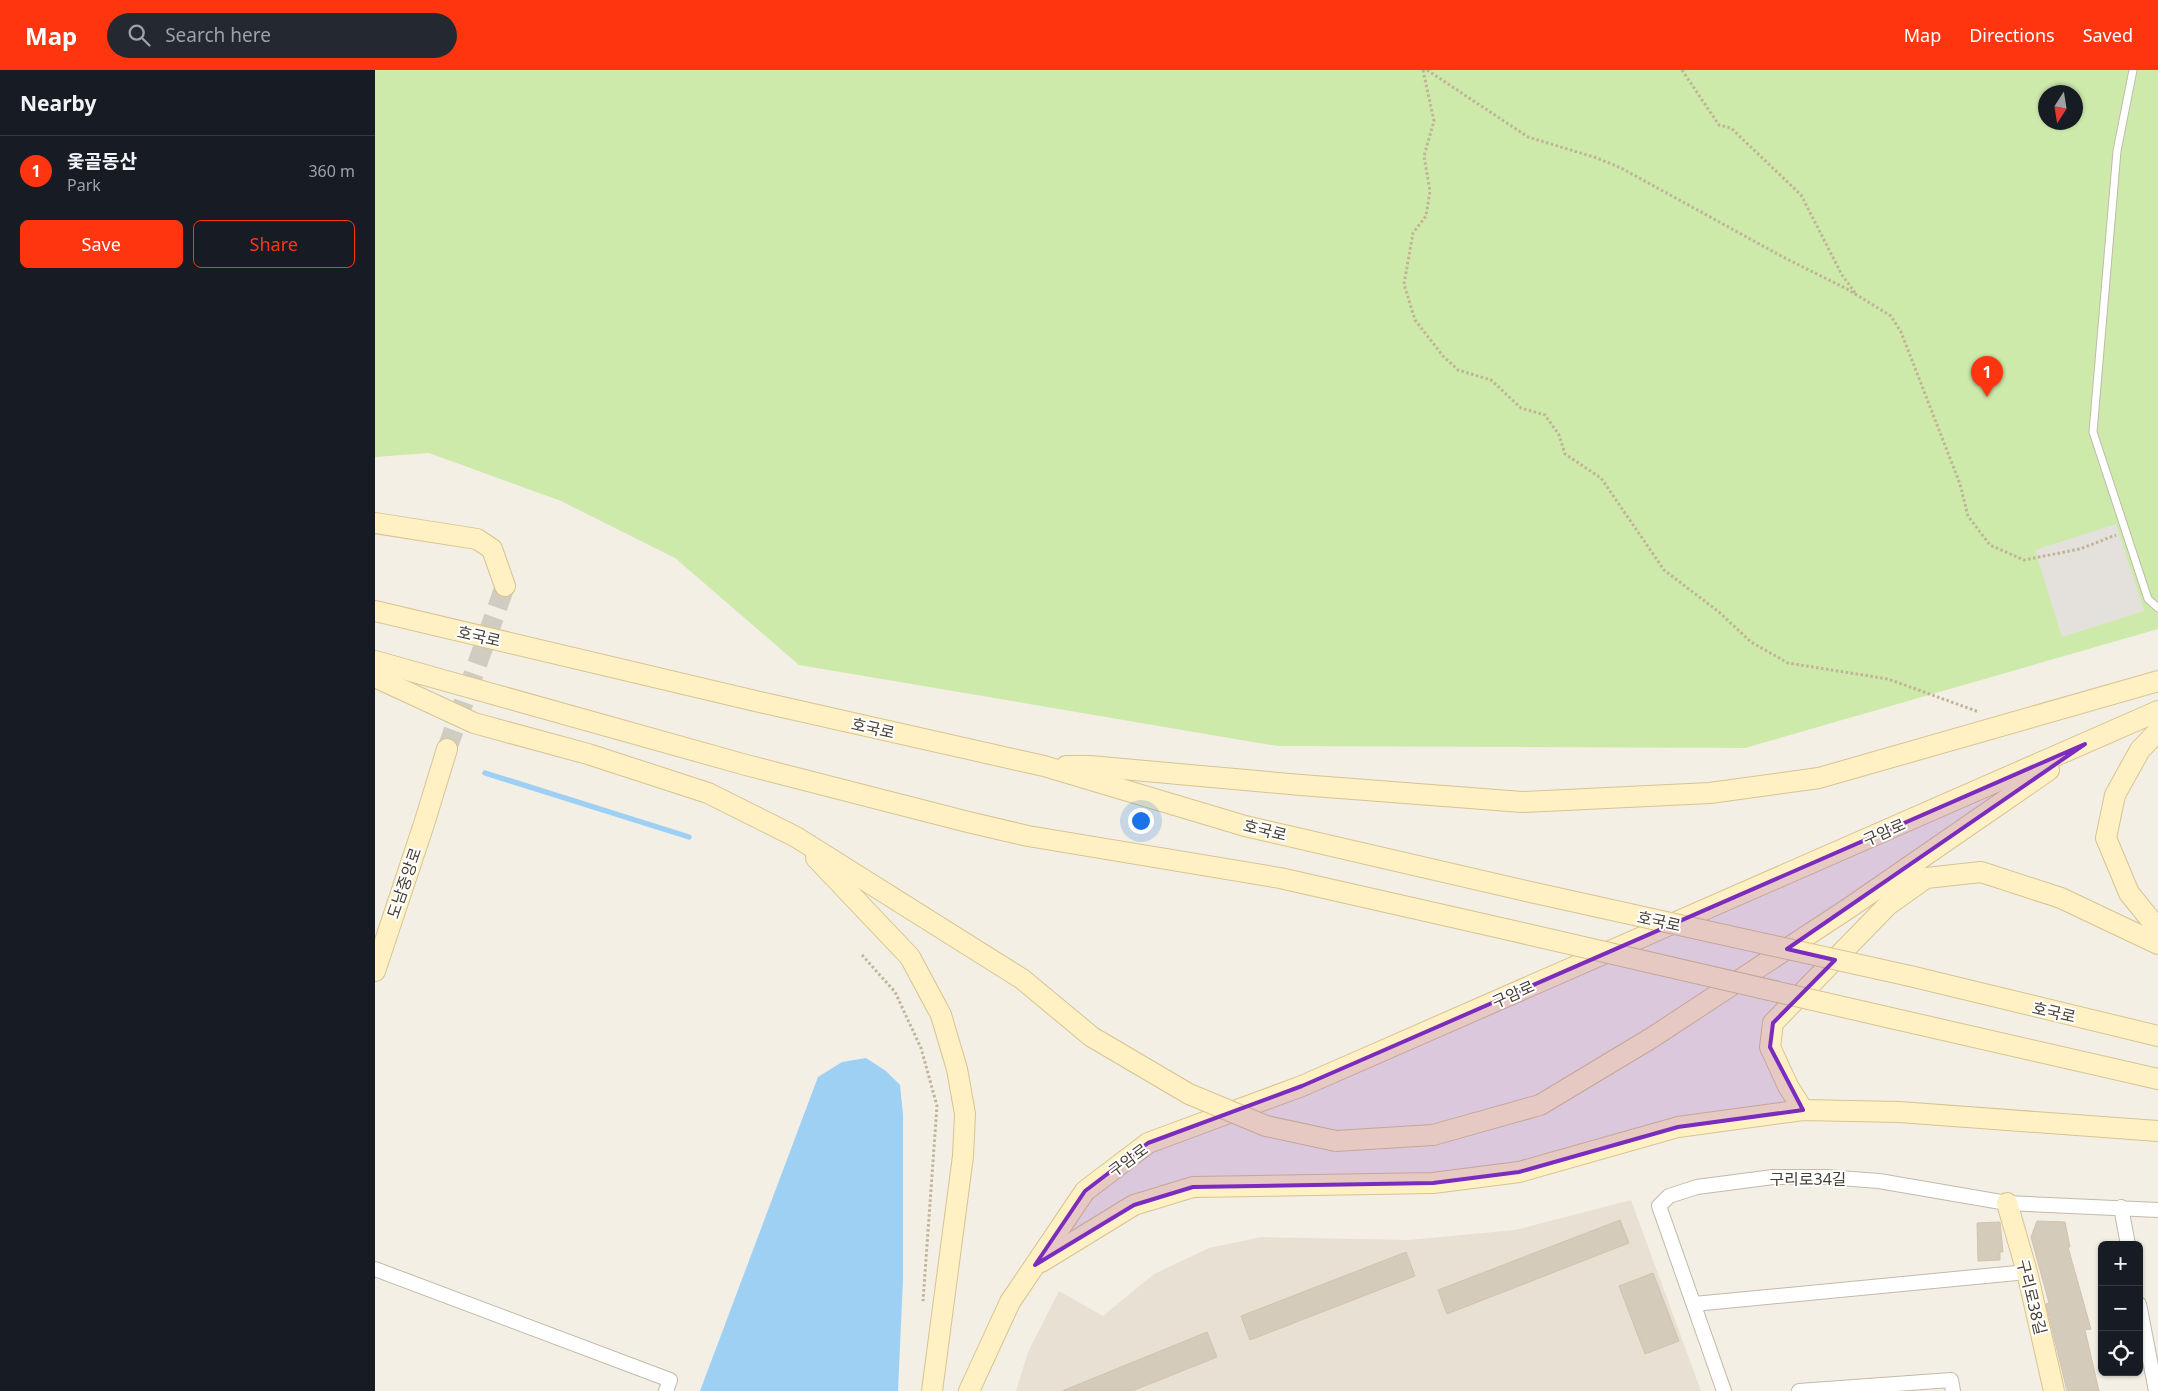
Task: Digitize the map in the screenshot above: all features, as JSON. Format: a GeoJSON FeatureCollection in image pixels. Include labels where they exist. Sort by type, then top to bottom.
{"type":"FeatureCollection","features":[{"type":"Feature","properties":{"kind":"main road"},"geometry":{"type":"LineString","coordinates":[[375,523],[477,539],[493,549],[505,586]]}},
{"type":"Feature","properties":{"kind":"main road","name":"호국로"},"geometry":{"type":"LineString","coordinates":[[375,611],[764,704],[1044,766],[1245,826],[1535,894],[1910,976],[2158,1036]]}},
{"type":"Feature","properties":{"kind":"main road"},"geometry":{"type":"LineString","coordinates":[[375,661],[746,765],[968,822],[1028,836],[1281,878],[2158,1079]]}},
{"type":"Feature","properties":{"kind":"main road"},"geometry":{"type":"LineString","coordinates":[[375,677],[473,724],[588,754],[708,792],[796,837],[1022,979],[1092,1037],[1197,1097],[1266,1126],[1336,1141],[1433,1135],[1540,1105],[1653,1038],[1833,919],[2085,744]]}},
{"type":"Feature","properties":{"kind":"main road"},"geometry":{"type":"LineString","coordinates":[[1044,766],[1090,766],[1522,802],[1710,793],[1819,778],[2158,681]]}},
{"type":"Feature","properties":{"kind":"main road","name":"구암로"},"geometry":{"type":"LineString","coordinates":[[972,1390],[1011,1302],[1085,1191],[1149,1143],[1302,1086],[2158,711]]}},
{"type":"Feature","properties":{"kind":"main road"},"geometry":{"type":"LineString","coordinates":[[2158,731],[2140,750],[2115,795],[2106,838],[2129,893],[2158,928]]}},
{"type":"Feature","properties":{"kind":"main road","name":"도남중앙로"},"geometry":{"type":"LineString","coordinates":[[375,971],[447,748]]}},
{"type":"Feature","properties":{"kind":"main road"},"geometry":{"type":"LineString","coordinates":[[796,837],[910,957],[941,1015],[957,1070],[965,1114],[963,1156],[931,1391]]}},
{"type":"Feature","properties":{"kind":"main road"},"geometry":{"type":"LineString","coordinates":[[1803,1110],[1788,1086],[1770,1047],[1773,1022],[1888,905],[1927,878],[1981,872],[2061,898],[2158,944]]}},
{"type":"Feature","properties":{"kind":"main road"},"geometry":{"type":"LineString","coordinates":[[1035,1265],[1134,1205],[1193,1187],[1433,1183],[1519,1172],[1678,1127],[1803,1110],[1899,1112],[2158,1131]]}},
{"type":"Feature","properties":{"kind":"main road","name":"구리로38길"},"geometry":{"type":"LineString","coordinates":[[2007,1203],[2027,1272],[2054,1391]]}},
{"type":"Feature","properties":{"kind":"street","name":"구리로34길"},"geometry":{"type":"LineString","coordinates":[[1724,1391],[1659,1206],[1669,1196],[1697,1187],[1773,1178],[1826,1178],[1879,1181],[2007,1203],[2158,1210]]}},
{"type":"Feature","properties":{"kind":"street"},"geometry":{"type":"LineString","coordinates":[[2121,1207],[2127,1241]]}},
{"type":"Feature","properties":{"kind":"street"},"geometry":{"type":"LineString","coordinates":[[375,1269],[670,1380],[666,1391]]}},
{"type":"Feature","properties":{"kind":"street"},"geometry":{"type":"LineString","coordinates":[[1695,1304],[2027,1272]]}},
{"type":"Feature","properties":{"kind":"street"},"geometry":{"type":"LineString","coordinates":[[2143,1324],[2156,1391]]}},
{"type":"Feature","properties":{"kind":"street"},"geometry":{"type":"LineString","coordinates":[[1799,1391],[1951,1380],[1953,1391]]}},
{"type":"Feature","properties":{"kind":"lane"},"geometry":{"type":"LineString","coordinates":[[2133,70],[2117,151],[2093,432],[2148,599],[2158,608]]}},
{"type":"Feature","properties":{"kind":"path"},"geometry":{"type":"LineString","coordinates":[[1423,70],[1434,121],[1424,156],[1430,191],[1426,216],[1413,232],[1404,284],[1415,320],[1443,356],[1458,370],[1491,380],[1521,408],[1545,416],[1559,435],[1565,454],[1601,478],[1665,570],[1719,612],[1751,642],[1788,664],[1888,679],[1980,713]]}},
{"type":"Feature","properties":{"kind":"path"},"geometry":{"type":"LineString","coordinates":[[1427,70],[1528,137],[1597,158],[1621,168],[1859,296],[1891,316],[1901,332],[1960,484],[1968,516],[1990,545],[2024,560],[2080,549],[2126,531]]}},
{"type":"Feature","properties":{"kind":"path"},"geometry":{"type":"LineString","coordinates":[[1682,70],[1719,125],[1731,128],[1801,194],[1842,274],[1859,296]]}},
{"type":"Feature","properties":{"kind":"path"},"geometry":{"type":"LineString","coordinates":[[862,954],[895,992],[921,1048],[937,1106],[923,1302]]}},
{"type":"Feature","properties":{"kind":"highlighted area"},"geometry":{"type":"Polygon","coordinates":[[[2085,744],[1787,949],[1835,960],[1773,1023],[1770,1047],[1803,1110],[1678,1127],[1519,1172],[1433,1183],[1193,1187],[1134,1205],[1035,1265],[1085,1191],[1148,1143],[1302,1086],[2085,744]]]}},
{"type":"Feature","properties":{"kind":"shaded area"},"geometry":{"type":"Polygon","coordinates":[[[2116,524],[2144,611],[2062,637],[2035,550],[2116,524]]]}},
{"type":"Feature","properties":{"kind":"shaded area"},"geometry":{"type":"Polygon","coordinates":[[[1631,1200],[1701,1391],[1016,1391],[1028,1352],[1059,1291],[1103,1316],[1154,1274],[1209,1248],[1261,1237],[1408,1240],[1515,1230],[1631,1200]]]}},
{"type":"Feature","properties":{"kind":"green space"},"geometry":{"type":"Polygon","coordinates":[[[375,70],[2158,70],[2158,629],[1745,748],[1277,746],[799,665],[675,558],[561,501],[429,453],[375,457],[375,70]]]}},
{"type":"Feature","properties":{"kind":"water"},"geometry":{"type":"Polygon","coordinates":[[[866,1058],[886,1071],[900,1085],[903,1115],[903,1279],[898,1391],[700,1391],[818,1077],[842,1062],[866,1058]]]}},
{"type":"Feature","properties":{"kind":"building"},"geometry":{"type":"Polygon","coordinates":[[[1620,1220],[1629,1243],[1447,1314],[1438,1290],[1620,1220]]]}},
{"type":"Feature","properties":{"kind":"building"},"geometry":{"type":"Polygon","coordinates":[[[2037,1221],[2065,1222],[2070,1247],[2068,1247],[2091,1329],[2085,1330],[2099,1391],[2067,1391],[2046,1304],[2049,1303],[2031,1237],[2037,1221]]]}},
{"type":"Feature","properties":{"kind":"building"},"geometry":{"type":"Polygon","coordinates":[[[2000,1222],[2003,1252],[2000,1252],[2000,1260],[1978,1261],[1977,1223],[2000,1222]]]}},
{"type":"Feature","properties":{"kind":"building"},"geometry":{"type":"Polygon","coordinates":[[[1406,1252],[1415,1276],[1250,1340],[1241,1316],[1406,1252]]]}},
{"type":"Feature","properties":{"kind":"building"},"geometry":{"type":"Polygon","coordinates":[[[1653,1273],[1679,1341],[1645,1354],[1619,1286],[1653,1273]]]}},
{"type":"Feature","properties":{"kind":"building"},"geometry":{"type":"Polygon","coordinates":[[[1207,1332],[1217,1357],[1132,1391],[1062,1391],[1207,1332]]]}},
{"type":"Feature","properties":{"kind":"waterway"},"geometry":{"type":"LineString","coordinates":[[485,773],[689,837]]}},
{"type":"Feature","properties":{"kind":"tunnel"},"geometry":{"type":"LineString","coordinates":[[447,749],[505,586]]}},
{"type":"Feature","properties":{"kind":"place","name":"옻골동산"},"geometry":{"type":"Point","coordinates":[1987,397]}}]}
